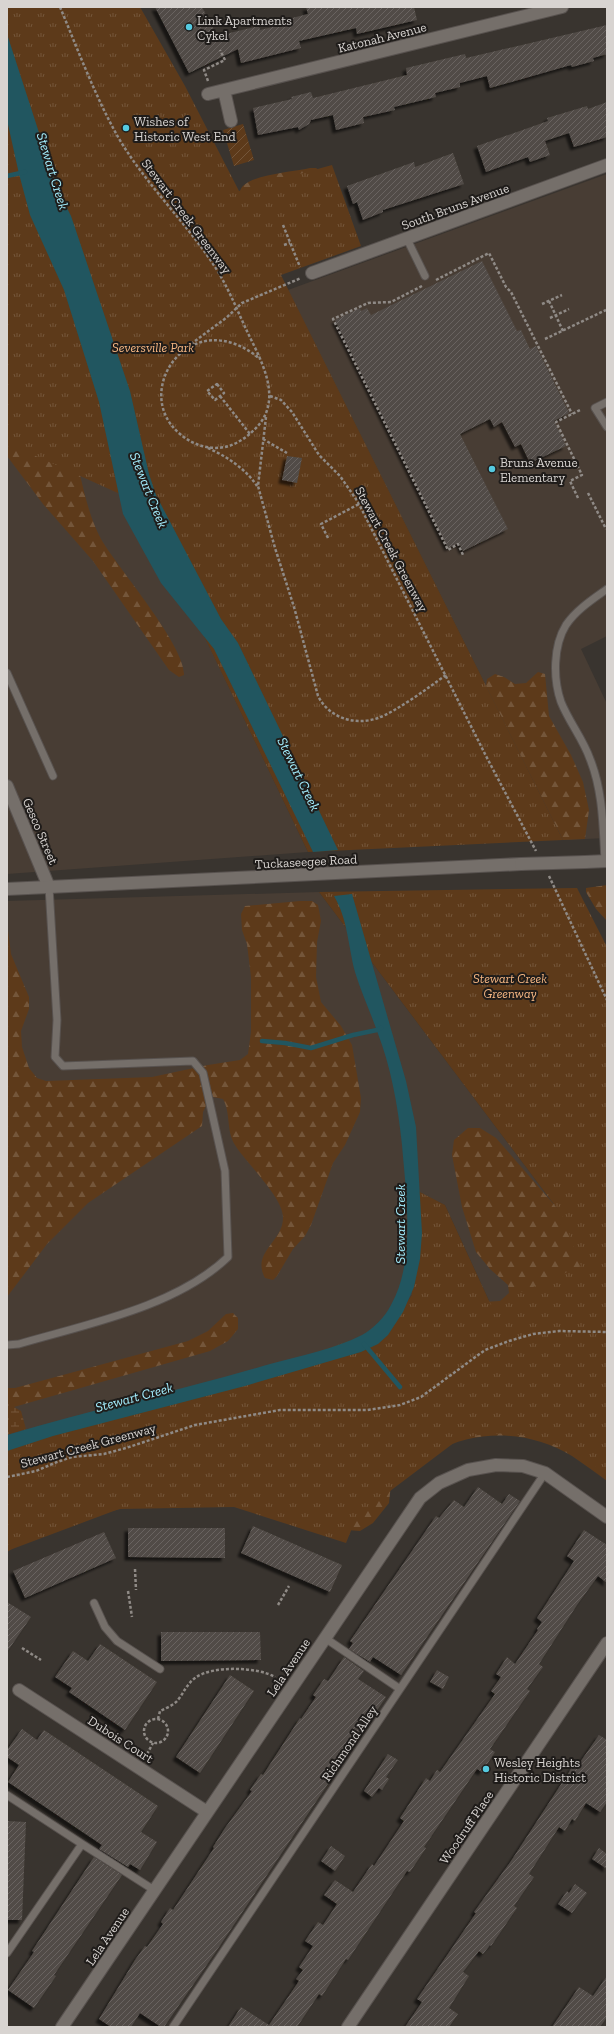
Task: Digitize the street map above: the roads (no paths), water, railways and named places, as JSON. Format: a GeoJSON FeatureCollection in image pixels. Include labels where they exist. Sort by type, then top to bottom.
{"type":"FeatureCollection","features":[{"type":"Feature","properties":{"kind":"street","name":"Katonah Avenue"},"geometry":{"type":"LineString","coordinates":[[231,121],[215,92],[562,7]]}},
{"type":"Feature","properties":{"kind":"street","name":"South Bruns Avenue"},"geometry":{"type":"LineString","coordinates":[[307,272],[407,239],[607,165]]}},
{"type":"Feature","properties":{"kind":"street","name":"Gesco Street"},"geometry":{"type":"LineString","coordinates":[[7,786],[49,887]]}},
{"type":"Feature","properties":{"kind":"street","name":"Tuckaseegee Road"},"geometry":{"type":"LineString","coordinates":[[7,889],[606,861]]}},
{"type":"Feature","properties":{"kind":"street","name":"Lela Avenue"},"geometry":{"type":"LineString","coordinates":[[62,2027],[420,1498],[439,1483],[468,1470],[496,1465],[523,1466],[545,1473],[607,1517]]}},
{"type":"Feature","properties":{"kind":"street","name":"Woodruff Place"},"geometry":{"type":"LineString","coordinates":[[348,2027],[607,1643]]}},
{"type":"Feature","properties":{"kind":"street","name":"Dubois Court"},"geometry":{"type":"LineString","coordinates":[[20,1690],[207,1812]]}},
{"type":"Feature","properties":{"kind":"lane"},"geometry":{"type":"LineString","coordinates":[[407,239],[425,276]]}},
{"type":"Feature","properties":{"kind":"lane"},"geometry":{"type":"LineString","coordinates":[[607,402],[595,408],[607,427]]}},
{"type":"Feature","properties":{"kind":"lane"},"geometry":{"type":"LineString","coordinates":[[606,861],[598,784],[590,758],[561,702],[557,683],[556,663],[559,643],[566,626],[576,613],[607,589]]}},
{"type":"Feature","properties":{"kind":"lane"},"geometry":{"type":"LineString","coordinates":[[7,673],[53,776]]}},
{"type":"Feature","properties":{"kind":"lane"},"geometry":{"type":"LineString","coordinates":[[7,1345],[19,1344],[156,1303],[216,1269],[228,1257],[225,1170],[203,1073],[193,1061],[63,1066],[55,1057],[57,1020],[49,887]]}},
{"type":"Feature","properties":{"kind":"lane","name":"Richmond Alley"},"geometry":{"type":"LineString","coordinates":[[173,2027],[545,1473]]}},
{"type":"Feature","properties":{"kind":"lane"},"geometry":{"type":"LineString","coordinates":[[94,1603],[104,1627],[117,1641],[160,1669]]}},
{"type":"Feature","properties":{"kind":"lane"},"geometry":{"type":"LineString","coordinates":[[325,1638],[400,1689]]}},
{"type":"Feature","properties":{"kind":"lane"},"geometry":{"type":"LineString","coordinates":[[7,1795],[154,1890]]}},
{"type":"Feature","properties":{"kind":"lane"},"geometry":{"type":"LineString","coordinates":[[7,1953],[82,1844]]}},
{"type":"Feature","properties":{"kind":"water","name":"Stewart Creek"},"geometry":{"type":"Polygon","coordinates":[[[7,34],[57,188],[71,216],[130,391],[149,474],[156,495],[221,619],[238,643],[338,850],[313,852],[214,649],[161,583],[123,514],[99,402],[64,290],[30,215],[19,174],[7,120],[7,34]]]}},
{"type":"Feature","properties":{"kind":"water"},"geometry":{"type":"Polygon","coordinates":[[[352,894],[406,1081],[416,1127],[422,1233],[420,1259],[414,1287],[403,1312],[388,1335],[378,1344],[361,1352],[245,1386],[53,1436],[7,1451],[7,1435],[317,1352],[351,1340],[362,1335],[378,1322],[391,1305],[399,1288],[407,1248],[407,1206],[404,1164],[398,1116],[390,1073],[382,1045],[355,972],[345,923],[339,905],[334,896],[352,894]]]}},
{"type":"Feature","properties":{"kind":"waterway"},"geometry":{"type":"LineString","coordinates":[[7,176],[25,172]]}},
{"type":"Feature","properties":{"kind":"waterway"},"geometry":{"type":"LineString","coordinates":[[262,1041],[285,1043],[311,1048],[381,1028]]}},
{"type":"Feature","properties":{"kind":"waterway"},"geometry":{"type":"LineString","coordinates":[[364,1344],[400,1387]]}},
{"type":"Feature","properties":{"kind":"place","name":"Link Apartments Cykel"},"geometry":{"type":"Point","coordinates":[189,27]}},
{"type":"Feature","properties":{"kind":"place","name":"Wishes of Historic West End"},"geometry":{"type":"Point","coordinates":[126,128]}},
{"type":"Feature","properties":{"kind":"place","name":"Bruns Avenue Elementary"},"geometry":{"type":"Point","coordinates":[492,469]}},
{"type":"Feature","properties":{"kind":"place","name":"Wesley Heights Historic District"},"geometry":{"type":"Point","coordinates":[486,1769]}},
{"type":"Feature","properties":{"kind":"park label","name":"Seversville Park"},"geometry":{"type":"Point","coordinates":[153,347]}},
{"type":"Feature","properties":{"kind":"park label","name":"Stewart Creek Greenway"},"geometry":{"type":"Point","coordinates":[510,986]}}]}
